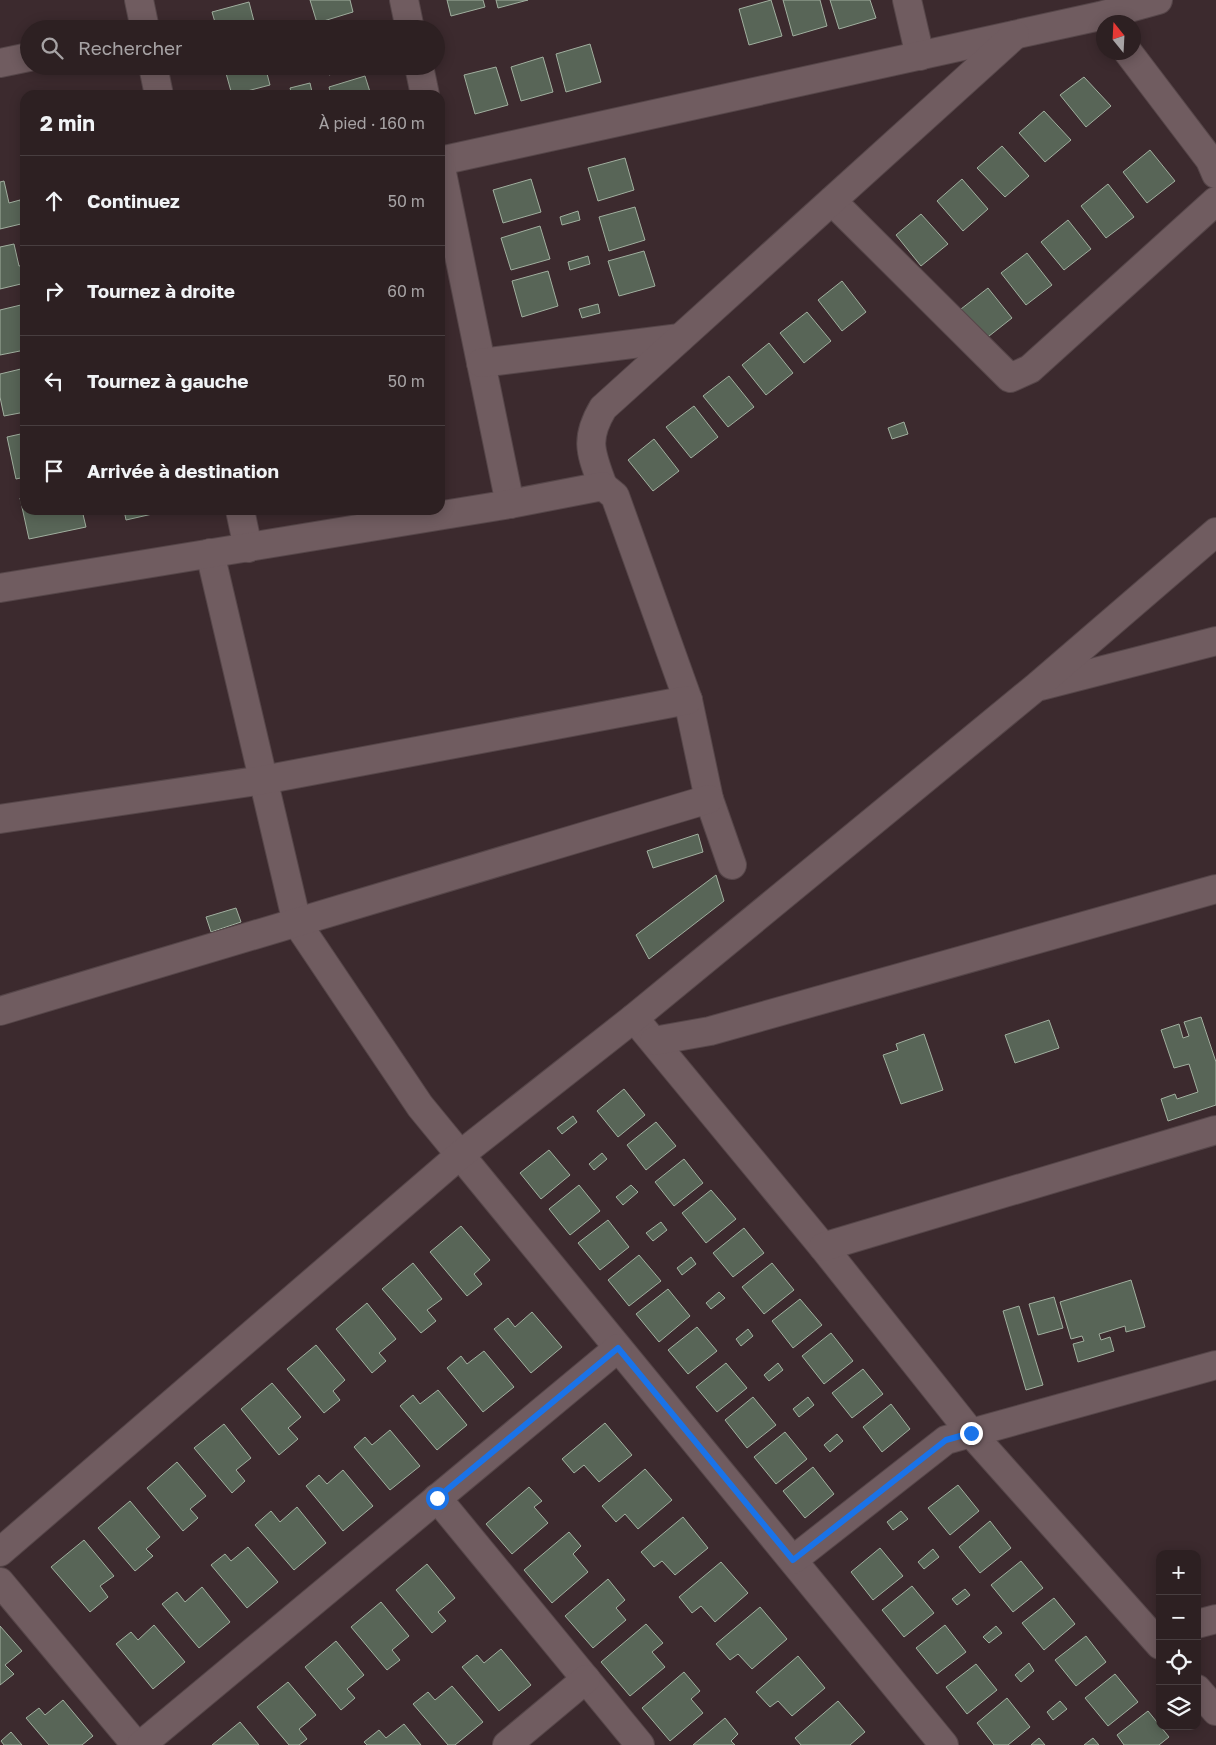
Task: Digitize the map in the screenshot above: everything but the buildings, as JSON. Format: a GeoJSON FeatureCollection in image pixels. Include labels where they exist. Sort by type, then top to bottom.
{"type":"FeatureCollection","features":[{"type":"Feature","properties":{"kind":"street"},"geometry":{"type":"LineString","coordinates":[[140,0],[143,20]]}},
{"type":"Feature","properties":{"kind":"street"},"geometry":{"type":"LineString","coordinates":[[404,0],[408,20]]}},
{"type":"Feature","properties":{"kind":"street"},"geometry":{"type":"LineString","coordinates":[[907,0],[920,56]]}},
{"type":"Feature","properties":{"kind":"street"},"geometry":{"type":"LineString","coordinates":[[1116,15],[1158,0]]}},
{"type":"Feature","properties":{"kind":"street"},"geometry":{"type":"LineString","coordinates":[[445,161],[1015,35],[1096,21]]}},
{"type":"Feature","properties":{"kind":"street"},"geometry":{"type":"LineString","coordinates":[[732,865],[709,799],[688,700],[615,496],[603,486],[591,452],[592,426],[603,408],[1015,35]]}},
{"type":"Feature","properties":{"kind":"street"},"geometry":{"type":"LineString","coordinates":[[0,63],[20,59]]}},
{"type":"Feature","properties":{"kind":"street"},"geometry":{"type":"LineString","coordinates":[[1134,60],[1210,160],[1216,174]]}},
{"type":"Feature","properties":{"kind":"street"},"geometry":{"type":"LineString","coordinates":[[155,75],[157,90]]}},
{"type":"Feature","properties":{"kind":"street"},"geometry":{"type":"LineString","coordinates":[[421,75],[424,90]]}},
{"type":"Feature","properties":{"kind":"street"},"geometry":{"type":"LineString","coordinates":[[445,187],[510,504]]}},
{"type":"Feature","properties":{"kind":"street"},"geometry":{"type":"LineString","coordinates":[[832,201],[1010,378],[1030,369],[1216,201]]}},
{"type":"Feature","properties":{"kind":"street"},"geometry":{"type":"LineString","coordinates":[[481,363],[680,338]]}},
{"type":"Feature","properties":{"kind":"street"},"geometry":{"type":"LineString","coordinates":[[445,515],[603,486]]}},
{"type":"Feature","properties":{"kind":"street"},"geometry":{"type":"LineString","coordinates":[[241,515],[248,548]]}},
{"type":"Feature","properties":{"kind":"street"},"geometry":{"type":"LineString","coordinates":[[0,588],[444,515]]}},
{"type":"Feature","properties":{"kind":"street"},"geometry":{"type":"LineString","coordinates":[[0,1552],[460,1155],[634,1018],[1035,688],[1216,532]]}},
{"type":"Feature","properties":{"kind":"street"},"geometry":{"type":"LineString","coordinates":[[210,554],[297,923],[420,1106],[944,1745]]}},
{"type":"Feature","properties":{"kind":"street"},"geometry":{"type":"LineString","coordinates":[[1035,688],[1216,641]]}},
{"type":"Feature","properties":{"kind":"street"},"geometry":{"type":"LineString","coordinates":[[0,819],[263,780],[688,700]]}},
{"type":"Feature","properties":{"kind":"street"},"geometry":{"type":"LineString","coordinates":[[0,1011],[709,799]]}},
{"type":"Feature","properties":{"kind":"street"},"geometry":{"type":"LineString","coordinates":[[654,1041],[710,1031],[1216,889]]}},
{"type":"Feature","properties":{"kind":"street"},"geometry":{"type":"LineString","coordinates":[[634,1018],[823,1247],[971,1433],[1156,1638]]}},
{"type":"Feature","properties":{"kind":"street"},"geometry":{"type":"LineString","coordinates":[[823,1247],[1216,1130]]}},
{"type":"Feature","properties":{"kind":"street"},"geometry":{"type":"LineString","coordinates":[[141,1745],[618,1348]]}},
{"type":"Feature","properties":{"kind":"street"},"geometry":{"type":"LineString","coordinates":[[793,1560],[946,1440],[1216,1365]]}},
{"type":"Feature","properties":{"kind":"street"},"geometry":{"type":"LineString","coordinates":[[437,1498],[640,1745]]}},
{"type":"Feature","properties":{"kind":"street"},"geometry":{"type":"LineString","coordinates":[[0,1582],[136,1745]]}},
{"type":"Feature","properties":{"kind":"street"},"geometry":{"type":"LineString","coordinates":[[1201,1623],[1216,1619]]}},
{"type":"Feature","properties":{"kind":"street"},"geometry":{"type":"LineString","coordinates":[[507,1745],[586,1679]]}},
{"type":"Feature","properties":{"kind":"street"},"geometry":{"type":"LineString","coordinates":[[1201,1694],[1216,1711]]}},
{"type":"Feature","properties":{"kind":"route"},"geometry":{"type":"LineString","coordinates":[[437,1498],[618,1348],[793,1560],[946,1440],[971,1433]]}}]}
